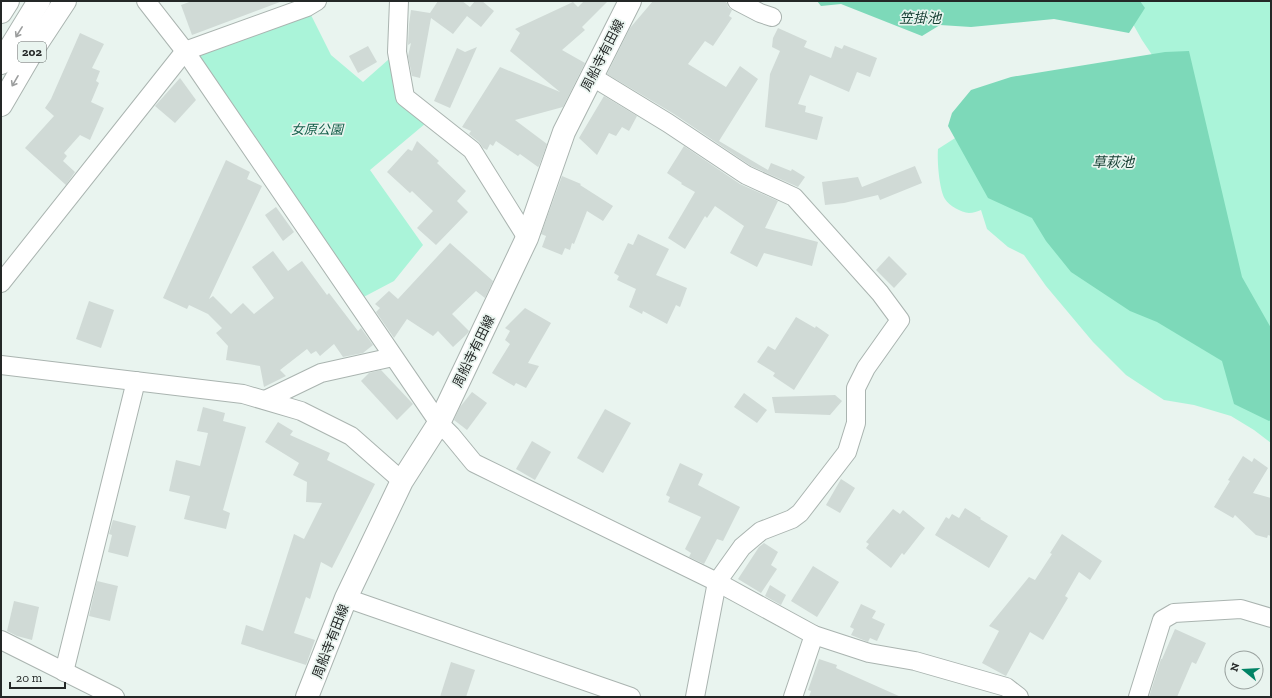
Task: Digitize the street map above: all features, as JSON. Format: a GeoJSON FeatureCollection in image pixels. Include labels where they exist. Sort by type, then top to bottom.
{"type":"FeatureCollection","features":[{"type":"Feature","properties":{"kind":"main road"},"geometry":{"type":"LineString","coordinates":[[1,12],[8,1]]}},
{"type":"Feature","properties":{"kind":"main road"},"geometry":{"type":"LineString","coordinates":[[1,63],[38,1]]}},
{"type":"Feature","properties":{"kind":"main road","name":"202"},"geometry":{"type":"LineString","coordinates":[[1,105],[65,1]]}},
{"type":"Feature","properties":{"kind":"main road","name":"周船寺有田線"},"geometry":{"type":"LineString","coordinates":[[307,697],[346,598],[402,481],[439,423],[527,238],[564,132],[630,1]]}},
{"type":"Feature","properties":{"kind":"street"},"geometry":{"type":"LineString","coordinates":[[146,1],[185,51],[439,423],[474,463],[717,582],[814,635],[869,653],[915,661],[1006,687],[1019,697]]}},
{"type":"Feature","properties":{"kind":"street"},"geometry":{"type":"LineString","coordinates":[[1,283],[185,51],[317,1]]}},
{"type":"Feature","properties":{"kind":"street"},"geometry":{"type":"LineString","coordinates":[[399,1],[397,52],[405,97],[472,150],[527,238]]}},
{"type":"Feature","properties":{"kind":"street"},"geometry":{"type":"LineString","coordinates":[[737,1],[760,13],[772,17]]}},
{"type":"Feature","properties":{"kind":"street"},"geometry":{"type":"LineString","coordinates":[[591,76],[668,123],[746,175],[794,197],[880,293],[900,320],[866,368],[856,388],[856,423],[847,452],[800,513],[792,519],[761,531],[742,546],[717,582],[695,697]]}},
{"type":"Feature","properties":{"kind":"street"},"geometry":{"type":"LineString","coordinates":[[265,400],[321,373],[393,357]]}},
{"type":"Feature","properties":{"kind":"street"},"geometry":{"type":"LineString","coordinates":[[1,365],[243,394],[265,400],[300,411],[351,436],[402,481]]}},
{"type":"Feature","properties":{"kind":"street"},"geometry":{"type":"LineString","coordinates":[[64,672],[136,381]]}},
{"type":"Feature","properties":{"kind":"street"},"geometry":{"type":"LineString","coordinates":[[346,598],[631,697]]}},
{"type":"Feature","properties":{"kind":"street"},"geometry":{"type":"LineString","coordinates":[[1138,697],[1162,620],[1174,613],[1241,610],[1271,618]]}},
{"type":"Feature","properties":{"kind":"street"},"geometry":{"type":"LineString","coordinates":[[793,697],[814,635]]}},
{"type":"Feature","properties":{"kind":"street"},"geometry":{"type":"LineString","coordinates":[[1,640],[115,697]]}},
{"type":"Feature","properties":{"kind":"green space"},"geometry":{"type":"Polygon","coordinates":[[[1120,1],[1271,1],[1271,443],[1254,430],[1231,416],[1194,405],[1164,400],[1126,375],[1093,342],[1046,286],[1024,255],[1008,247],[987,229],[981,210],[969,213],[959,210],[949,204],[941,189],[938,149],[963,133],[1231,275],[1181,98],[1142,40],[1120,1]]]}},
{"type":"Feature","properties":{"kind":"green space","name":"女原公園"},"geometry":{"type":"Polygon","coordinates":[[[307,7],[331,55],[363,82],[397,52],[405,97],[432,118],[370,170],[423,245],[394,281],[356,301],[185,51],[307,7]]]}},
{"type":"Feature","properties":{"kind":"water","name":"笠掛池"},"geometry":{"type":"Polygon","coordinates":[[[817,1],[1140,1],[1145,8],[1129,33],[1054,19],[971,27],[940,25],[922,36],[841,4],[821,6],[817,1]]]}},
{"type":"Feature","properties":{"kind":"water","name":"草萩池"},"geometry":{"type":"Polygon","coordinates":[[[1189,51],[1242,277],[1271,328],[1271,420],[1269,421],[1234,404],[1222,361],[1157,322],[1130,311],[1071,272],[1046,241],[1032,218],[988,198],[948,126],[952,113],[971,90],[1011,77],[1165,52],[1189,51]]]}},
{"type":"Feature","properties":{"kind":"building"},"geometry":{"type":"Polygon","coordinates":[[[192,1],[280,2],[192,35],[181,5],[192,1]]]}},
{"type":"Feature","properties":{"kind":"building"},"geometry":{"type":"Polygon","coordinates":[[[438,1],[462,1],[470,7],[475,1],[482,1],[494,11],[481,27],[467,16],[453,34],[431,18],[420,78],[412,76],[408,56],[411,43],[408,45],[411,10],[430,13],[438,1]]]}},
{"type":"Feature","properties":{"kind":"building"},"geometry":{"type":"Polygon","coordinates":[[[584,1],[608,1],[582,27],[585,30],[562,50],[585,63],[563,107],[515,120],[547,144],[539,166],[538,167],[520,154],[518,156],[496,141],[493,146],[490,144],[487,150],[483,148],[479,142],[469,134],[471,131],[462,127],[500,67],[560,92],[510,51],[520,33],[515,29],[573,2],[578,7],[584,1]]]}},
{"type":"Feature","properties":{"kind":"building"},"geometry":{"type":"Polygon","coordinates":[[[653,1],[724,1],[727,3],[728,7],[732,10],[729,16],[732,18],[713,46],[705,41],[688,64],[726,87],[740,66],[758,79],[719,141],[768,170],[771,163],[791,171],[792,169],[805,177],[798,187],[751,166],[674,114],[607,74],[630,28],[653,1]]]}},
{"type":"Feature","properties":{"kind":"building"},"geometry":{"type":"Polygon","coordinates":[[[778,28],[807,41],[804,47],[831,58],[835,46],[842,49],[844,45],[877,58],[870,77],[857,72],[849,92],[810,75],[798,104],[806,106],[805,112],[823,117],[817,140],[765,127],[770,74],[780,51],[772,47],[773,38],[778,28]]]}},
{"type":"Feature","properties":{"kind":"building"},"geometry":{"type":"Polygon","coordinates":[[[80,33],[104,44],[92,68],[100,71],[96,81],[99,83],[91,102],[104,108],[90,140],[80,135],[64,153],[67,156],[63,161],[75,172],[66,185],[25,148],[54,116],[45,108],[51,99],[80,33]]]}},
{"type":"Feature","properties":{"kind":"building"},"geometry":{"type":"Polygon","coordinates":[[[368,46],[377,62],[358,73],[349,56],[368,46]]]}},
{"type":"Feature","properties":{"kind":"building"},"geometry":{"type":"Polygon","coordinates":[[[477,47],[450,108],[434,101],[457,48],[465,52],[477,47]]]}},
{"type":"Feature","properties":{"kind":"building"},"geometry":{"type":"Polygon","coordinates":[[[180,78],[196,100],[175,123],[155,106],[180,78]]]}},
{"type":"Feature","properties":{"kind":"building"},"geometry":{"type":"Polygon","coordinates":[[[604,96],[637,116],[629,131],[622,127],[616,136],[609,133],[597,155],[579,138],[604,96]]]}},
{"type":"Feature","properties":{"kind":"building"},"geometry":{"type":"Polygon","coordinates":[[[417,141],[439,161],[437,163],[466,191],[457,201],[468,212],[436,245],[417,228],[433,211],[412,191],[410,193],[387,172],[408,149],[412,151],[417,141]]]}},
{"type":"Feature","properties":{"kind":"building"},"geometry":{"type":"Polygon","coordinates":[[[684,146],[740,184],[778,201],[765,228],[818,242],[812,266],[764,253],[757,267],[730,253],[744,226],[715,206],[707,218],[705,216],[685,249],[668,238],[695,192],[681,184],[682,183],[667,173],[684,146]]]}},
{"type":"Feature","properties":{"kind":"building"},"geometry":{"type":"Polygon","coordinates":[[[226,160],[250,172],[247,179],[262,186],[209,299],[213,296],[231,314],[243,303],[254,314],[274,298],[252,267],[273,251],[288,271],[302,261],[327,295],[329,293],[358,331],[361,328],[373,345],[363,353],[343,357],[334,344],[320,356],[316,351],[311,354],[307,349],[280,370],[286,376],[264,387],[260,366],[226,360],[228,346],[216,333],[222,328],[208,314],[189,305],[187,309],[163,298],[226,160]]]}},
{"type":"Feature","properties":{"kind":"building"},"geometry":{"type":"Polygon","coordinates":[[[915,166],[922,183],[880,200],[878,195],[844,203],[825,205],[822,182],[858,177],[862,187],[915,166]]]}},
{"type":"Feature","properties":{"kind":"building"},"geometry":{"type":"Polygon","coordinates":[[[562,176],[581,184],[580,185],[613,206],[603,221],[587,211],[574,244],[572,243],[570,250],[565,248],[562,255],[542,247],[546,236],[541,234],[562,176]]]}},
{"type":"Feature","properties":{"kind":"building"},"geometry":{"type":"Polygon","coordinates":[[[276,207],[294,232],[283,241],[265,215],[276,207]]]}},
{"type":"Feature","properties":{"kind":"building"},"geometry":{"type":"Polygon","coordinates":[[[638,234],[669,249],[656,275],[687,288],[680,307],[676,305],[667,324],[643,311],[642,314],[629,307],[636,289],[617,280],[619,276],[614,273],[628,243],[633,245],[638,234]]]}},
{"type":"Feature","properties":{"kind":"building"},"geometry":{"type":"Polygon","coordinates":[[[450,243],[493,281],[485,298],[476,291],[452,314],[469,331],[453,347],[438,331],[433,336],[407,319],[394,338],[376,312],[380,308],[375,304],[389,291],[398,299],[450,243]]]}},
{"type":"Feature","properties":{"kind":"building"},"geometry":{"type":"Polygon","coordinates":[[[889,256],[907,274],[894,288],[876,270],[889,256]]]}},
{"type":"Feature","properties":{"kind":"building"},"geometry":{"type":"Polygon","coordinates":[[[89,301],[114,310],[101,348],[76,339],[89,301]]]}},
{"type":"Feature","properties":{"kind":"building"},"geometry":{"type":"Polygon","coordinates":[[[525,308],[551,323],[528,363],[539,366],[526,388],[516,383],[514,386],[492,373],[510,344],[505,340],[510,331],[505,328],[525,308]]]}},
{"type":"Feature","properties":{"kind":"building"},"geometry":{"type":"Polygon","coordinates":[[[796,317],[815,328],[816,326],[829,335],[794,390],[773,376],[775,373],[757,362],[768,346],[775,350],[796,317]]]}},
{"type":"Feature","properties":{"kind":"building"},"geometry":{"type":"Polygon","coordinates":[[[381,370],[413,404],[397,420],[361,381],[369,373],[381,370]]]}},
{"type":"Feature","properties":{"kind":"building"},"geometry":{"type":"Polygon","coordinates":[[[472,392],[487,403],[467,430],[454,420],[460,407],[472,392]]]}},
{"type":"Feature","properties":{"kind":"building"},"geometry":{"type":"Polygon","coordinates":[[[744,393],[767,410],[757,423],[734,407],[744,393]]]}},
{"type":"Feature","properties":{"kind":"building"},"geometry":{"type":"Polygon","coordinates":[[[835,395],[842,401],[830,415],[775,413],[772,397],[835,395]]]}},
{"type":"Feature","properties":{"kind":"building"},"geometry":{"type":"Polygon","coordinates":[[[203,407],[225,413],[223,421],[246,427],[223,510],[230,513],[226,529],[184,519],[190,496],[169,491],[176,460],[200,466],[208,433],[197,431],[203,407]]]}},
{"type":"Feature","properties":{"kind":"building"},"geometry":{"type":"Polygon","coordinates":[[[605,409],[631,423],[603,473],[577,458],[605,409]]]}},
{"type":"Feature","properties":{"kind":"building"},"geometry":{"type":"Polygon","coordinates":[[[278,422],[293,431],[290,435],[330,453],[327,460],[375,484],[332,568],[321,562],[310,599],[306,597],[294,633],[315,640],[306,665],[241,644],[246,625],[263,631],[294,534],[304,539],[322,503],[306,502],[307,482],[293,475],[299,463],[265,442],[278,422]]]}},
{"type":"Feature","properties":{"kind":"building"},"geometry":{"type":"Polygon","coordinates":[[[532,441],[551,452],[535,480],[516,469],[532,441]]]}},
{"type":"Feature","properties":{"kind":"building"},"geometry":{"type":"Polygon","coordinates":[[[1243,456],[1252,462],[1254,458],[1268,468],[1253,493],[1271,498],[1271,536],[1268,535],[1267,538],[1256,535],[1235,515],[1233,518],[1214,507],[1243,456]]]}},
{"type":"Feature","properties":{"kind":"building"},"geometry":{"type":"Polygon","coordinates":[[[680,463],[703,474],[698,485],[740,507],[723,541],[717,539],[704,564],[689,557],[691,553],[685,549],[701,517],[668,502],[670,497],[666,495],[680,463]]]}},
{"type":"Feature","properties":{"kind":"building"},"geometry":{"type":"Polygon","coordinates":[[[841,479],[855,488],[840,513],[826,505],[841,479]]]}},
{"type":"Feature","properties":{"kind":"building"},"geometry":{"type":"Polygon","coordinates":[[[965,508],[1008,536],[989,568],[935,535],[946,517],[949,519],[952,514],[959,518],[965,508]]]}},
{"type":"Feature","properties":{"kind":"building"},"geometry":{"type":"Polygon","coordinates":[[[893,509],[900,514],[903,510],[925,528],[904,555],[902,553],[891,568],[866,548],[869,544],[866,542],[893,509]]]}},
{"type":"Feature","properties":{"kind":"building"},"geometry":{"type":"Polygon","coordinates":[[[113,520],[136,526],[128,557],[108,552],[112,535],[109,534],[113,520]]]}},
{"type":"Feature","properties":{"kind":"building"},"geometry":{"type":"Polygon","coordinates":[[[1062,534],[1102,561],[1090,580],[1079,572],[1065,596],[1068,598],[1043,640],[1030,632],[1006,676],[982,663],[999,631],[989,626],[1029,577],[1035,580],[1052,554],[1050,553],[1062,534]]]}},
{"type":"Feature","properties":{"kind":"building"},"geometry":{"type":"Polygon","coordinates":[[[764,543],[778,552],[771,565],[777,569],[761,593],[738,579],[759,547],[764,543]]]}},
{"type":"Feature","properties":{"kind":"building"},"geometry":{"type":"Polygon","coordinates":[[[813,566],[839,582],[817,617],[791,601],[813,566]]]}},
{"type":"Feature","properties":{"kind":"building"},"geometry":{"type":"Polygon","coordinates":[[[97,581],[118,586],[110,621],[89,616],[97,581]]]}},
{"type":"Feature","properties":{"kind":"building"},"geometry":{"type":"Polygon","coordinates":[[[770,585],[786,595],[781,605],[765,596],[770,585]]]}},
{"type":"Feature","properties":{"kind":"building"},"geometry":{"type":"Polygon","coordinates":[[[14,601],[39,607],[32,640],[17,636],[7,631],[14,601]]]}},
{"type":"Feature","properties":{"kind":"building"},"geometry":{"type":"Polygon","coordinates":[[[861,604],[876,611],[872,618],[885,624],[877,641],[870,638],[868,642],[851,635],[854,629],[850,627],[861,604]]]}},
{"type":"Feature","properties":{"kind":"building"},"geometry":{"type":"Polygon","coordinates":[[[1175,629],[1206,643],[1196,664],[1192,662],[1177,697],[1149,697],[1161,659],[1175,629]]]}},
{"type":"Feature","properties":{"kind":"building"},"geometry":{"type":"Polygon","coordinates":[[[819,659],[837,665],[836,668],[901,697],[809,697],[811,691],[808,690],[819,659]]]}},
{"type":"Feature","properties":{"kind":"building"},"geometry":{"type":"Polygon","coordinates":[[[451,662],[475,670],[466,697],[440,697],[451,662]]]}}]}
